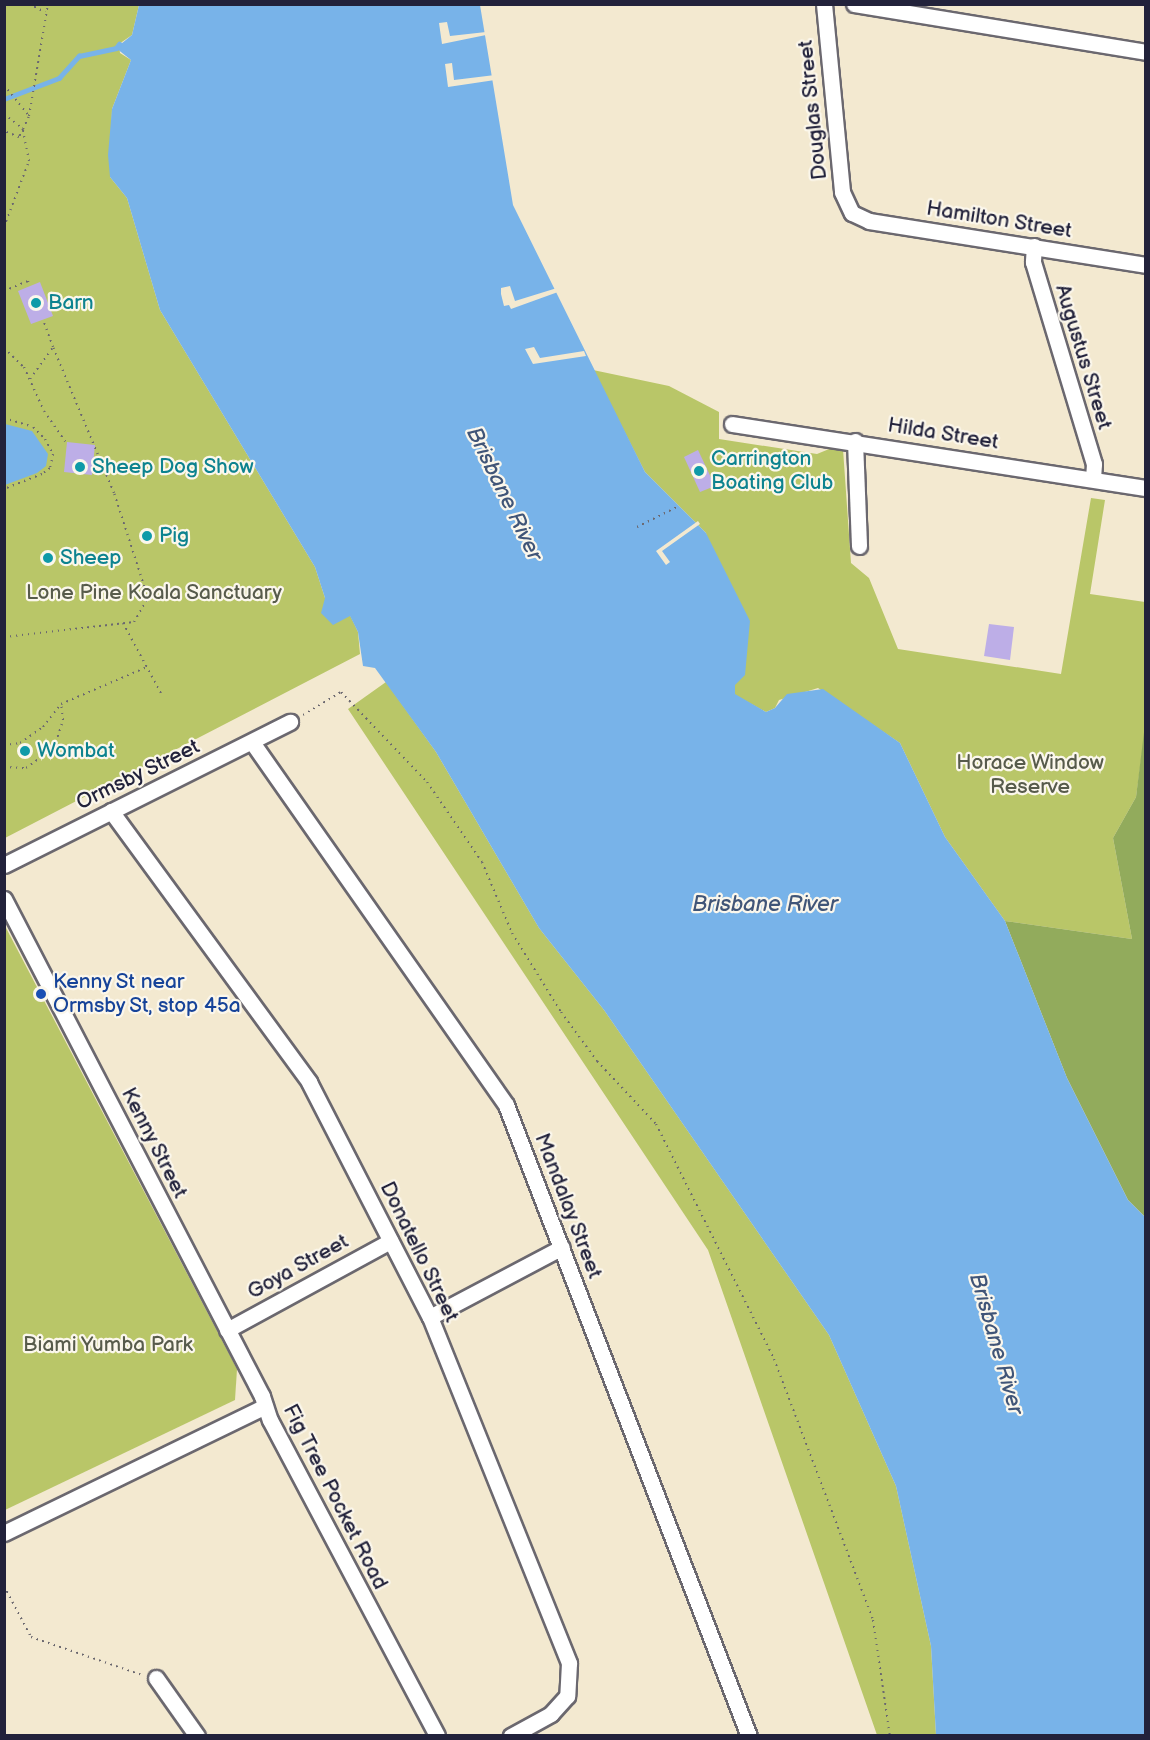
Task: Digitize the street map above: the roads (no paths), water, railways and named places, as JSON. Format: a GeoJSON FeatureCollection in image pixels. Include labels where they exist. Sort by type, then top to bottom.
{"type":"FeatureCollection","features":[{"type":"Feature","properties":{"kind":"street"},"geometry":{"type":"LineString","coordinates":[[854,4],[1146,52]]}},
{"type":"Feature","properties":{"kind":"street","name":"Douglas Street"},"geometry":{"type":"LineString","coordinates":[[828,5],[842,192],[849,210]]}},
{"type":"Feature","properties":{"kind":"street","name":"Hamilton Street"},"geometry":{"type":"LineString","coordinates":[[849,210],[869,221],[1146,265]]}},
{"type":"Feature","properties":{"kind":"street","name":"Augustus Street"},"geometry":{"type":"LineString","coordinates":[[1034,246],[1033,262],[1094,464],[1093,479]]}},
{"type":"Feature","properties":{"kind":"street","name":"Hilda Street"},"geometry":{"type":"LineString","coordinates":[[732,424],[855,441],[1146,488]]}},
{"type":"Feature","properties":{"kind":"street"},"geometry":{"type":"LineString","coordinates":[[855,441],[860,546]]}},
{"type":"Feature","properties":{"kind":"street","name":"Ormsby Street"},"geometry":{"type":"LineString","coordinates":[[4,864],[290,722]]}},
{"type":"Feature","properties":{"kind":"street","name":"Mandalay Street"},"geometry":{"type":"LineString","coordinates":[[252,742],[506,1105],[749,1736]]}},
{"type":"Feature","properties":{"kind":"street","name":"Donatello Street"},"geometry":{"type":"LineString","coordinates":[[111,811],[309,1082],[430,1317],[569,1663],[567,1696],[551,1714],[511,1736]]}},
{"type":"Feature","properties":{"kind":"street","name":"Kenny Street"},"geometry":{"type":"LineString","coordinates":[[4,899],[265,1406]]}},
{"type":"Feature","properties":{"kind":"street","name":"Goya Street"},"geometry":{"type":"LineString","coordinates":[[227,1330],[390,1241]]}},
{"type":"Feature","properties":{"kind":"street"},"geometry":{"type":"LineString","coordinates":[[430,1317],[562,1247]]}},
{"type":"Feature","properties":{"kind":"street","name":"Fig Tree Pocket Road"},"geometry":{"type":"LineString","coordinates":[[4,1533],[265,1406],[437,1736]]}},
{"type":"Feature","properties":{"kind":"street"},"geometry":{"type":"LineString","coordinates":[[156,1678],[197,1736]]}},
{"type":"Feature","properties":{"kind":"water","name":"Brisbane River"},"geometry":{"type":"Polygon","coordinates":[[[139,5],[480,5],[513,205],[645,472],[706,533],[750,621],[745,675],[735,685],[735,694],[766,712],[775,708],[787,694],[823,689],[900,743],[945,837],[1005,921],[1067,1078],[1128,1200],[1145,1217],[1145,1735],[936,1735],[931,1646],[896,1486],[829,1335],[604,1010],[539,928],[436,752],[375,668],[363,666],[358,632],[350,616],[333,625],[321,613],[325,598],[315,567],[160,310],[127,198],[110,177],[108,155],[112,109],[131,60],[116,48],[132,35],[139,5]]]}},
{"type":"Feature","properties":{"kind":"water"},"geometry":{"type":"Polygon","coordinates":[[[5,424],[32,431],[48,454],[46,466],[37,473],[5,485],[5,424]]]}},
{"type":"Feature","properties":{"kind":"waterway"},"geometry":{"type":"LineString","coordinates":[[4,99],[59,78],[79,56],[116,48],[119,44]]}},
{"type":"Feature","properties":{"kind":"place","name":"Barn"},"geometry":{"type":"Point","coordinates":[36,303]}},
{"type":"Feature","properties":{"kind":"place","name":"Sheep Dog Show"},"geometry":{"type":"Point","coordinates":[80,467]}},
{"type":"Feature","properties":{"kind":"place","name":"Carrington Boating Club"},"geometry":{"type":"Point","coordinates":[699,471]}},
{"type":"Feature","properties":{"kind":"place","name":"Pig"},"geometry":{"type":"Point","coordinates":[147,536]}},
{"type":"Feature","properties":{"kind":"place","name":"Sheep"},"geometry":{"type":"Point","coordinates":[48,558]}},
{"type":"Feature","properties":{"kind":"place","name":"Wombat"},"geometry":{"type":"Point","coordinates":[25,751]}},
{"type":"Feature","properties":{"kind":"place","name":"Kenny St near Ormsby St, stop 45a"},"geometry":{"type":"Point","coordinates":[41,994]}},
{"type":"Feature","properties":{"kind":"park label","name":"Lone Pine Koala Sanctuary"},"geometry":{"type":"Point","coordinates":[154,593]}},
{"type":"Feature","properties":{"kind":"park label","name":"Horace Window Reserve"},"geometry":{"type":"Point","coordinates":[1030,775]}},
{"type":"Feature","properties":{"kind":"park label","name":"Biami Yumba Park"},"geometry":{"type":"Point","coordinates":[108,1345]}}]}
